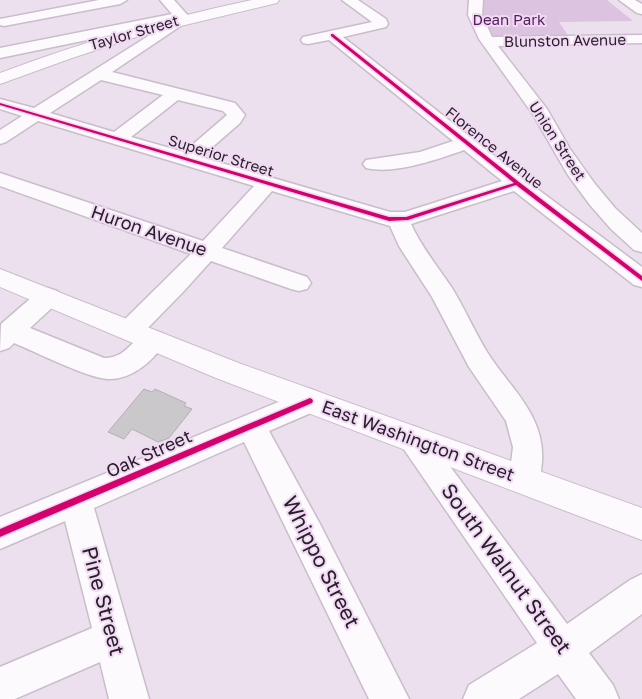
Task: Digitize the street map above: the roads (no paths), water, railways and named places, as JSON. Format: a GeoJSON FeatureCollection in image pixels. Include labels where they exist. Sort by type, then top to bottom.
{"type":"FeatureCollection","features":[{"type":"Feature","properties":{"kind":"main road","name":"Taylor Street"},"geometry":{"type":"LineString","coordinates":[[0,79],[93,45],[183,17],[272,0]]}},
{"type":"Feature","properties":{"kind":"main road","name":"East Washington Street"},"geometry":{"type":"LineString","coordinates":[[0,277],[310,401],[642,524]]}},
{"type":"Feature","properties":{"kind":"street"},"geometry":{"type":"LineString","coordinates":[[23,69],[3,24],[78,4],[120,0]]}},
{"type":"Feature","properties":{"kind":"street"},"geometry":{"type":"LineString","coordinates":[[0,138],[183,17],[167,0]]}},
{"type":"Feature","properties":{"kind":"street"},"geometry":{"type":"LineString","coordinates":[[308,40],[381,24],[381,22],[349,0]]}},
{"type":"Feature","properties":{"kind":"street","name":"Union Street"},"geometry":{"type":"LineString","coordinates":[[476,0],[476,18],[489,42],[541,112],[560,149],[578,176],[630,235],[642,245]]}},
{"type":"Feature","properties":{"kind":"street"},"geometry":{"type":"LineString","coordinates":[[626,0],[642,10]]}},
{"type":"Feature","properties":{"kind":"street","name":"Taylor Street"},"geometry":{"type":"LineString","coordinates":[[0,54],[183,17]]}},
{"type":"Feature","properties":{"kind":"street","name":"Florence Avenue"},"geometry":{"type":"LineString","coordinates":[[332,35],[517,183],[642,279]]}},
{"type":"Feature","properties":{"kind":"street","name":"Blunston Avenue"},"geometry":{"type":"LineString","coordinates":[[489,42],[642,39]]}},
{"type":"Feature","properties":{"kind":"street"},"geometry":{"type":"LineString","coordinates":[[97,74],[156,87],[234,110],[236,115],[234,119],[187,159]]}},
{"type":"Feature","properties":{"kind":"street"},"geometry":{"type":"LineString","coordinates":[[118,138],[175,94]]}},
{"type":"Feature","properties":{"kind":"street","name":"Superior Street"},"geometry":{"type":"LineString","coordinates":[[0,104],[389,219],[398,220],[517,183]]}},
{"type":"Feature","properties":{"kind":"street"},"geometry":{"type":"LineString","coordinates":[[373,164],[414,160],[468,142]]}},
{"type":"Feature","properties":{"kind":"street","name":"Huron Avenue"},"geometry":{"type":"LineString","coordinates":[[0,180],[299,283]]}},
{"type":"Feature","properties":{"kind":"street"},"geometry":{"type":"LineString","coordinates":[[48,297],[5,336],[102,368],[114,370],[125,366],[141,335],[207,251],[268,184]]}},
{"type":"Feature","properties":{"kind":"street"},"geometry":{"type":"LineString","coordinates":[[398,220],[410,246],[444,294],[478,360],[513,407],[526,436],[528,456],[525,480]]}},
{"type":"Feature","properties":{"kind":"street","name":"Oak Street"},"geometry":{"type":"LineString","coordinates":[[0,533],[310,401]]}},
{"type":"Feature","properties":{"kind":"street","name":"Whippo Street"},"geometry":{"type":"LineString","coordinates":[[251,426],[308,535],[389,699]]}},
{"type":"Feature","properties":{"kind":"street","name":"South Walnut Street"},"geometry":{"type":"LineString","coordinates":[[413,439],[599,699]]}},
{"type":"Feature","properties":{"kind":"street","name":"Pine Street"},"geometry":{"type":"LineString","coordinates":[[76,502],[129,699]]}},
{"type":"Feature","properties":{"kind":"street"},"geometry":{"type":"LineString","coordinates":[[483,699],[563,649],[642,592]]}},
{"type":"Feature","properties":{"kind":"street"},"geometry":{"type":"LineString","coordinates":[[0,686],[112,638]]}},
{"type":"Feature","properties":{"kind":"park label","name":"Dean Park"},"geometry":{"type":"Point","coordinates":[509,20]}}]}
